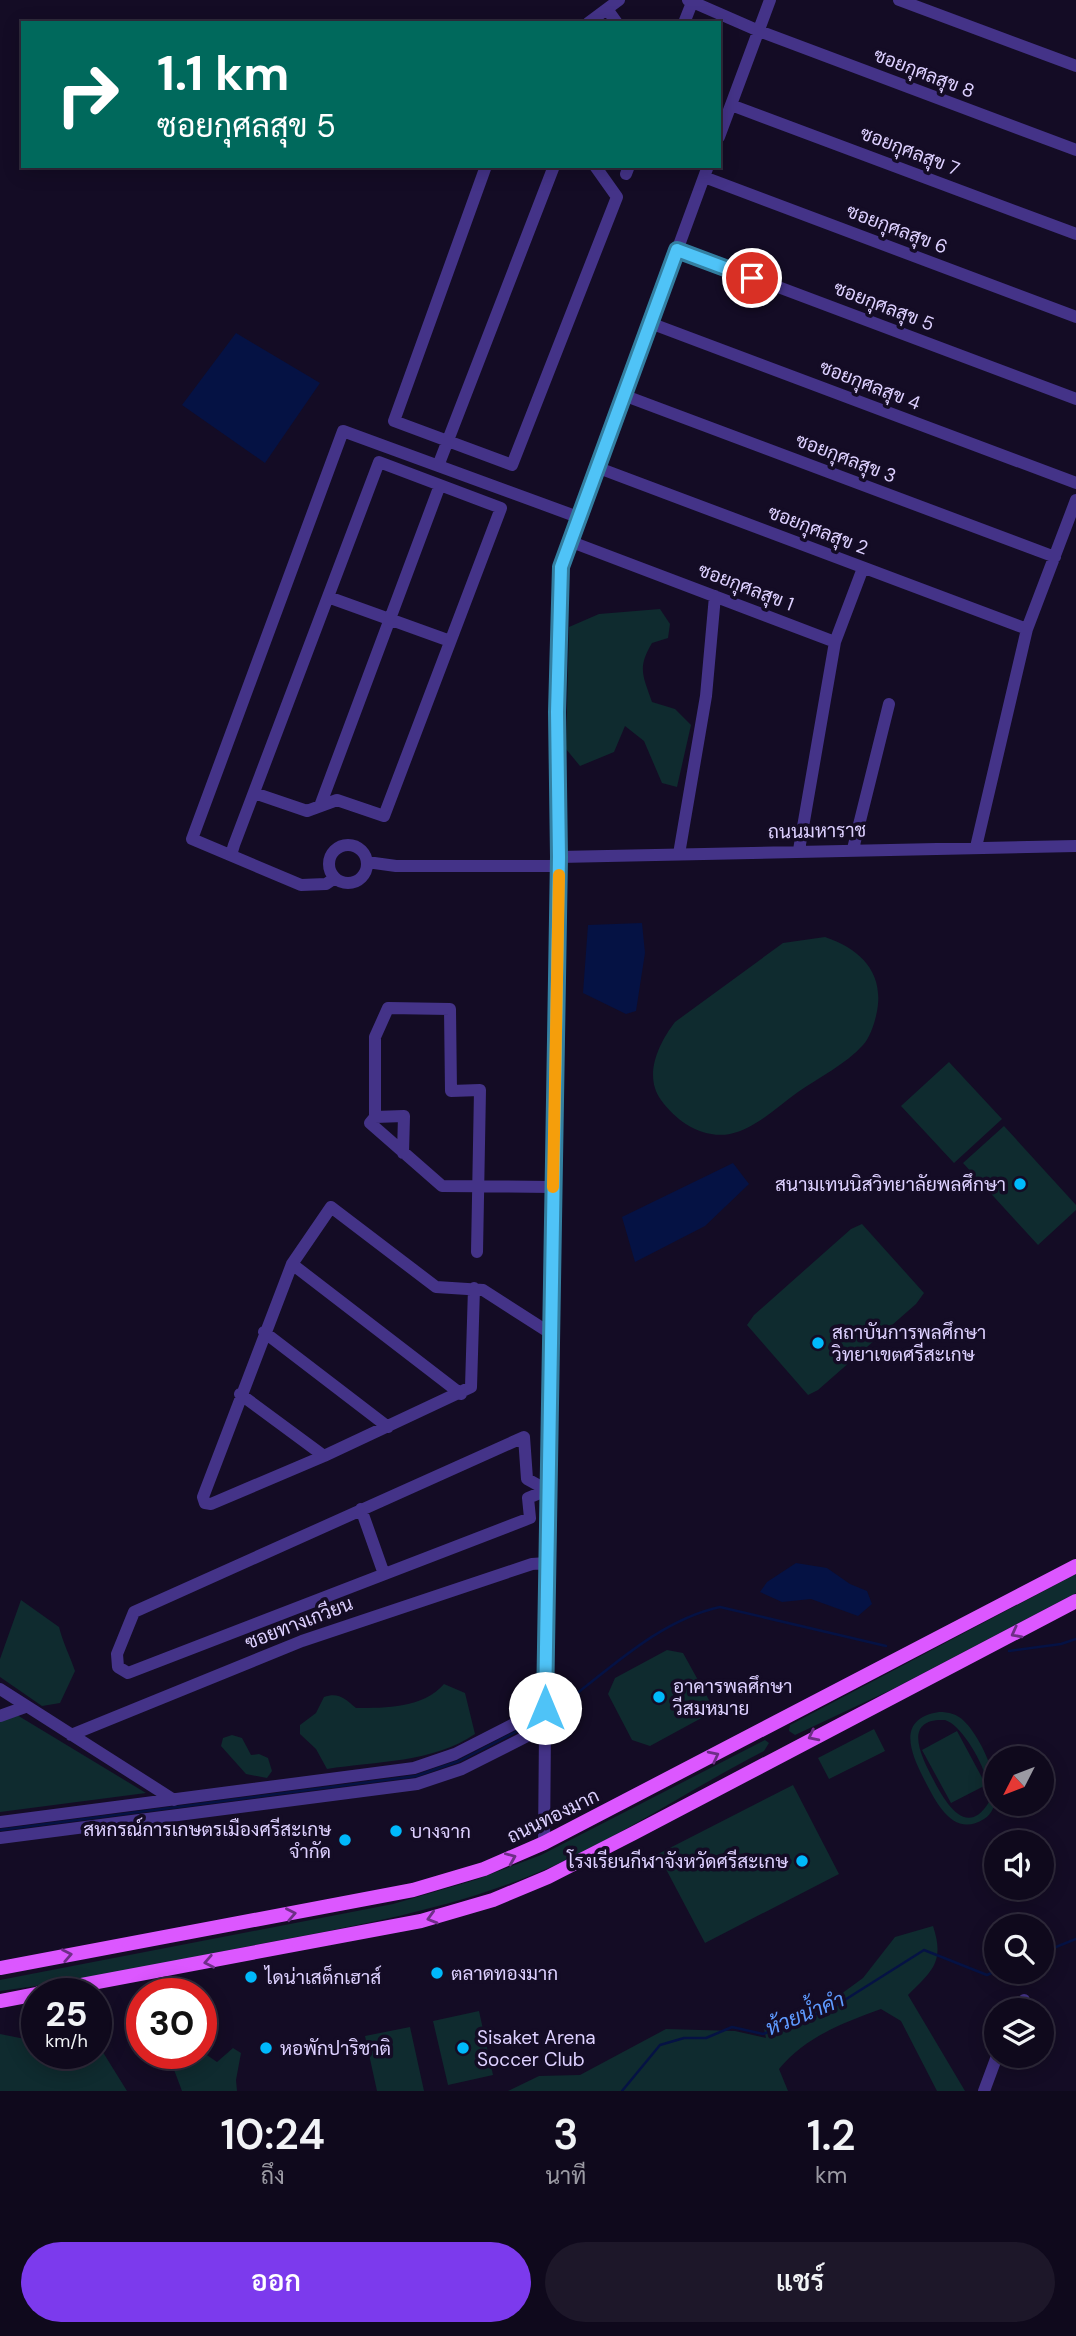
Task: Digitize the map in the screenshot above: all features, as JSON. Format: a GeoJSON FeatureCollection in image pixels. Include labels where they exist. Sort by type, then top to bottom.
{"type":"FeatureCollection","features":[{"type":"Feature","properties":{"kind":"main road","name":"ถนนทองมาก"},"geometry":{"type":"LineString","coordinates":[[0,1968],[413,1890],[484,1869],[544,1843],[775,1725],[1076,1566]]}},
{"type":"Feature","properties":{"kind":"main road"},"geometry":{"type":"LineString","coordinates":[[112,1980],[421,1921],[493,1900],[548,1877],[634,1833],[789,1749],[1076,1601]]}},
{"type":"Feature","properties":{"kind":"main road"},"geometry":{"type":"LineString","coordinates":[[775,1725],[789,1749]]}},
{"type":"Feature","properties":{"kind":"main road"},"geometry":{"type":"LineString","coordinates":[[0,2001],[21,1997]]}},
{"type":"Feature","properties":{"kind":"street"},"geometry":{"type":"LineString","coordinates":[[591,21],[619,0]]}},
{"type":"Feature","properties":{"kind":"street"},"geometry":{"type":"LineString","coordinates":[[721,132],[770,0]]}},
{"type":"Feature","properties":{"kind":"street"},"geometry":{"type":"LineString","coordinates":[[899,0],[1076,66]]}},
{"type":"Feature","properties":{"kind":"street"},"geometry":{"type":"LineString","coordinates":[[685,21],[691,1]]}},
{"type":"Feature","properties":{"kind":"street","name":"ซอยกุศลสุข 8"},"geometry":{"type":"LineString","coordinates":[[691,1],[759,31],[1076,150]]}},
{"type":"Feature","properties":{"kind":"street"},"geometry":{"type":"LineString","coordinates":[[607,9],[616,21]]}},
{"type":"Feature","properties":{"kind":"street","name":"ซอยกุศลสุข 7"},"geometry":{"type":"LineString","coordinates":[[731,105],[1076,234]]}},
{"type":"Feature","properties":{"kind":"street"},"geometry":{"type":"LineString","coordinates":[[485,168],[394,421],[512,465],[617,197],[596,168]]}},
{"type":"Feature","properties":{"kind":"street"},"geometry":{"type":"LineString","coordinates":[[438,466],[553,168]]}},
{"type":"Feature","properties":{"kind":"street"},"geometry":{"type":"LineString","coordinates":[[544,1843],[561,567],[706,172]]}},
{"type":"Feature","properties":{"kind":"street","name":"ซอยกุศลสุข 6"},"geometry":{"type":"LineString","coordinates":[[706,172],[1076,317]]}},
{"type":"Feature","properties":{"kind":"street","name":"ซอยกุศลสุข 5"},"geometry":{"type":"LineString","coordinates":[[677,250],[1076,399]]}},
{"type":"Feature","properties":{"kind":"street","name":"ซอยกุศลสุข 4"},"geometry":{"type":"LineString","coordinates":[[650,323],[1076,483]]}},
{"type":"Feature","properties":{"kind":"street","name":"ซอยกุศลสุข 3"},"geometry":{"type":"LineString","coordinates":[[624,395],[1055,557]]}},
{"type":"Feature","properties":{"kind":"street"},"geometry":{"type":"LineString","coordinates":[[335,878],[326,884],[301,885],[192,839],[343,431],[578,517]]}},
{"type":"Feature","properties":{"kind":"street"},"geometry":{"type":"LineString","coordinates":[[231,855],[254,793],[379,462],[501,508],[384,816],[337,800],[307,811],[254,793]]}},
{"type":"Feature","properties":{"kind":"street","name":"ซอยกุศลสุข 2"},"geometry":{"type":"LineString","coordinates":[[596,467],[1027,629]]}},
{"type":"Feature","properties":{"kind":"street"},"geometry":{"type":"LineString","coordinates":[[320,806],[440,485]]}},
{"type":"Feature","properties":{"kind":"street"},"geometry":{"type":"LineString","coordinates":[[976,847],[1027,629],[1076,500]]}},
{"type":"Feature","properties":{"kind":"street","name":"ซอยกุศลสุข 1"},"geometry":{"type":"LineString","coordinates":[[569,541],[835,642]]}},
{"type":"Feature","properties":{"kind":"street"},"geometry":{"type":"LineString","coordinates":[[799,850],[835,642],[863,568]]}},
{"type":"Feature","properties":{"kind":"street"},"geometry":{"type":"LineString","coordinates":[[679,854],[706,696],[715,596]]}},
{"type":"Feature","properties":{"kind":"street"},"geometry":{"type":"LineString","coordinates":[[328,597],[450,640]]}},
{"type":"Feature","properties":{"kind":"street"},"geometry":{"type":"LineString","coordinates":[[853,849],[889,704]]}},
{"type":"Feature","properties":{"kind":"street","name":"ถนนมหาราช"},"geometry":{"type":"LineString","coordinates":[[368,862],[396,866],[559,862],[799,850],[1076,846]]}},
{"type":"Feature","properties":{"kind":"street"},"geometry":{"type":"LineString","coordinates":[[340,847],[357,847],[368,862],[363,877],[350,883],[335,878],[329,861],[340,847]]}},
{"type":"Feature","properties":{"kind":"street"},"geometry":{"type":"LineString","coordinates":[[477,1252],[478,1186],[480,1090],[451,1091],[450,1009],[388,1009],[374,1037],[375,1117],[370,1123],[442,1186],[478,1186],[553,1187]]}},
{"type":"Feature","properties":{"kind":"street"},"geometry":{"type":"LineString","coordinates":[[375,1117],[404,1116],[403,1153]]}},
{"type":"Feature","properties":{"kind":"street"},"geometry":{"type":"LineString","coordinates":[[474,1288],[471,1387],[324,1456],[211,1503],[205,1503],[203,1497],[240,1394],[292,1264],[331,1207],[436,1287],[474,1288],[483,1290],[550,1333]]}},
{"type":"Feature","properties":{"kind":"street"},"geometry":{"type":"LineString","coordinates":[[292,1264],[461,1394]]}},
{"type":"Feature","properties":{"kind":"street"},"geometry":{"type":"LineString","coordinates":[[264,1332],[388,1427]]}},
{"type":"Feature","properties":{"kind":"street"},"geometry":{"type":"LineString","coordinates":[[240,1394],[324,1456]]}},
{"type":"Feature","properties":{"kind":"street"},"geometry":{"type":"LineString","coordinates":[[524,1437],[527,1479],[547,1490],[528,1498],[530,1518],[128,1673],[118,1667],[117,1654],[134,1612],[524,1437]]}},
{"type":"Feature","properties":{"kind":"street"},"geometry":{"type":"LineString","coordinates":[[360,1509],[384,1574]]}},
{"type":"Feature","properties":{"kind":"street","name":"ซอยทางเกวียน"},"geometry":{"type":"LineString","coordinates":[[71,1735],[302,1641],[532,1564],[546,1563]]}},
{"type":"Feature","properties":{"kind":"street"},"geometry":{"type":"LineString","coordinates":[[0,1689],[173,1799],[187,1814]]}},
{"type":"Feature","properties":{"kind":"street"},"geometry":{"type":"LineString","coordinates":[[0,1716],[25,1707]]}},
{"type":"Feature","properties":{"kind":"street"},"geometry":{"type":"LineString","coordinates":[[0,1822],[414,1768],[456,1754],[545,1708]]}},
{"type":"Feature","properties":{"kind":"street"},"geometry":{"type":"LineString","coordinates":[[0,1839],[417,1784],[462,1769],[545,1727]]}},
{"type":"Feature","properties":{"kind":"street"},"geometry":{"type":"LineString","coordinates":[[984,2091],[993,2068]]}},
{"type":"Feature","properties":{"kind":"green space"},"geometry":{"type":"Polygon","coordinates":[[[660,609],[670,624],[668,638],[652,643],[644,659],[643,672],[652,702],[675,709],[691,725],[677,787],[662,783],[644,741],[625,726],[614,752],[580,766],[566,749],[569,627],[599,614],[660,609]]]}},
{"type":"Feature","properties":{"kind":"green space"},"geometry":{"type":"Polygon","coordinates":[[[825,937],[850,949],[869,966],[874,976],[878,988],[876,1016],[865,1042],[840,1065],[757,1122],[739,1131],[710,1134],[691,1127],[674,1115],[656,1090],[653,1070],[659,1049],[675,1022],[783,943],[825,937]]]}},
{"type":"Feature","properties":{"kind":"green space"},"geometry":{"type":"Polygon","coordinates":[[[949,1062],[1002,1119],[954,1163],[901,1106],[949,1062]]]}},
{"type":"Feature","properties":{"kind":"green space","name":"สนามเทนนิสวิทยาลัยพลศึกษา"},"geometry":{"type":"Polygon","coordinates":[[[1004,1126],[1076,1205],[1076,1210],[1038,1245],[963,1163],[1004,1126]]]}},
{"type":"Feature","properties":{"kind":"green space"},"geometry":{"type":"Polygon","coordinates":[[[862,1224],[924,1293],[916,1304],[818,1390],[808,1395],[747,1325],[754,1315],[851,1229],[862,1224]]]}},
{"type":"Feature","properties":{"kind":"green space"},"geometry":{"type":"Polygon","coordinates":[[[1076,1574],[1076,1593],[895,1688],[795,1735],[789,1731],[790,1725],[1076,1574]]]}},
{"type":"Feature","properties":{"kind":"green space"},"geometry":{"type":"Polygon","coordinates":[[[21,1600],[59,1627],[75,1671],[60,1703],[42,1706],[0,1677],[0,1659],[21,1600]]]}},
{"type":"Feature","properties":{"kind":"green space","name":"อาคารพลศึกษา วีสมหมาย"},"geometry":{"type":"Polygon","coordinates":[[[667,1650],[683,1653],[709,1700],[707,1715],[650,1746],[632,1740],[608,1694],[615,1678],[667,1650]]]}},
{"type":"Feature","properties":{"kind":"green space"},"geometry":{"type":"Polygon","coordinates":[[[444,1684],[465,1693],[475,1734],[441,1751],[404,1759],[327,1769],[316,1749],[300,1734],[300,1725],[316,1713],[324,1697],[338,1696],[356,1708],[391,1707],[426,1698],[444,1684]]]}},
{"type":"Feature","properties":{"kind":"green space"},"geometry":{"type":"Polygon","coordinates":[[[939,1712],[949,1713],[964,1721],[971,1730],[984,1751],[984,1772],[969,1743],[953,1724],[945,1720],[931,1721],[923,1725],[918,1741],[924,1761],[949,1806],[964,1817],[972,1817],[984,1808],[984,1816],[987,1816],[984,1819],[973,1824],[964,1824],[955,1821],[941,1809],[912,1751],[911,1730],[916,1722],[939,1712]]]}},
{"type":"Feature","properties":{"kind":"green space"},"geometry":{"type":"Polygon","coordinates":[[[17,1715],[146,1793],[0,1812],[0,1721],[17,1715]]]}},
{"type":"Feature","properties":{"kind":"green space"},"geometry":{"type":"Polygon","coordinates":[[[874,1729],[885,1751],[829,1779],[818,1758],[874,1729]]]}},
{"type":"Feature","properties":{"kind":"green space"},"geometry":{"type":"Polygon","coordinates":[[[957,1731],[984,1786],[951,1803],[922,1750],[957,1731]]]}},
{"type":"Feature","properties":{"kind":"green space"},"geometry":{"type":"Polygon","coordinates":[[[232,1735],[242,1738],[251,1755],[259,1754],[268,1758],[272,1771],[267,1778],[246,1774],[221,1746],[223,1738],[232,1735]]]}},
{"type":"Feature","properties":{"kind":"green space"},"geometry":{"type":"Polygon","coordinates":[[[765,1740],[769,1743],[764,1751],[605,1840],[551,1867],[480,1894],[408,1914],[334,1930],[98,1976],[21,1978],[21,1988],[0,1991],[0,1980],[393,1904],[475,1880],[541,1855],[765,1740]]]}},
{"type":"Feature","properties":{"kind":"green space"},"geometry":{"type":"Polygon","coordinates":[[[793,1785],[839,1874],[705,1943],[658,1854],[793,1785]]]}},
{"type":"Feature","properties":{"kind":"green space"},"geometry":{"type":"Polygon","coordinates":[[[933,1926],[937,1957],[930,1972],[908,1995],[965,2091],[937,2091],[901,2021],[881,2009],[826,2032],[789,2058],[779,2069],[788,2091],[508,2091],[539,2076],[580,2075],[666,2029],[735,2031],[766,2038],[763,2024],[795,2017],[826,2005],[863,1978],[895,1937],[933,1926]]]}},
{"type":"Feature","properties":{"kind":"green space","name":"Sisaket Arena Soccer Club"},"geometry":{"type":"Polygon","coordinates":[[[479,2011],[493,2075],[448,2085],[433,2021],[479,2011]]]}},
{"type":"Feature","properties":{"kind":"green space"},"geometry":{"type":"Polygon","coordinates":[[[410,2027],[424,2091],[377,2091],[365,2036],[410,2027]]]}},
{"type":"Feature","properties":{"kind":"green space"},"geometry":{"type":"Polygon","coordinates":[[[0,2034],[21,2038],[21,2069],[112,2069],[112,2067],[127,2091],[0,2091],[0,2034]]]}},
{"type":"Feature","properties":{"kind":"green space"},"geometry":{"type":"Polygon","coordinates":[[[233,2048],[241,2053],[236,2080],[237,2091],[182,2091],[174,2069],[217,2069],[217,2062],[233,2048]]]}},
{"type":"Feature","properties":{"kind":"shaded area"},"geometry":{"type":"Polygon","coordinates":[[[236,333],[320,383],[265,463],[182,405],[236,333]]]}},
{"type":"Feature","properties":{"kind":"shaded area"},"geometry":{"type":"Polygon","coordinates":[[[642,923],[645,953],[636,1011],[626,1014],[583,993],[588,925],[642,923]]]}},
{"type":"Feature","properties":{"kind":"shaded area"},"geometry":{"type":"Polygon","coordinates":[[[733,1163],[749,1184],[705,1226],[635,1262],[622,1217],[733,1163]]]}},
{"type":"Feature","properties":{"kind":"shaded area"},"geometry":{"type":"Polygon","coordinates":[[[796,1563],[827,1568],[850,1584],[867,1591],[872,1604],[858,1616],[811,1599],[782,1602],[760,1592],[767,1582],[796,1563]]]}},
{"type":"Feature","properties":{"kind":"waterway"},"geometry":{"type":"LineString","coordinates":[[550,1714],[652,1637],[673,1624],[720,1607],[886,1646]]}},
{"type":"Feature","properties":{"kind":"waterway"},"geometry":{"type":"LineString","coordinates":[[1009,1651],[1061,1644],[1076,1639]]}},
{"type":"Feature","properties":{"kind":"waterway"},"geometry":{"type":"LineString","coordinates":[[0,1830],[416,1776],[459,1761],[531,1724]]}},
{"type":"Feature","properties":{"kind":"waterway","name":"ห้วยน้ำคำ"},"geometry":{"type":"LineString","coordinates":[[1054,1948],[1076,1939]]}},
{"type":"Feature","properties":{"kind":"waterway","name":"ห้วยน้ำคำ"},"geometry":{"type":"LineString","coordinates":[[622,2091],[660,2045],[684,2038],[706,2038],[732,2027],[763,2034],[832,2008],[924,1950],[984,1974]]}},
{"type":"Feature","properties":{"kind":"slow traffic"},"geometry":{"type":"LineString","coordinates":[[553,1187],[559,875]]}},
{"type":"Feature","properties":{"kind":"place","name":"สนามเทนนิสวิทยาลัยพลศึกษา"},"geometry":{"type":"Point","coordinates":[1020,1184]}},
{"type":"Feature","properties":{"kind":"place","name":"สถาบันการพลศึกษา วิทยาเขตศรีสะเกษ"},"geometry":{"type":"Point","coordinates":[818,1343]}},
{"type":"Feature","properties":{"kind":"place","name":"อาคารพลศึกษา วีสมหมาย"},"geometry":{"type":"Point","coordinates":[659,1697]}},
{"type":"Feature","properties":{"kind":"place","name":"บางจาก"},"geometry":{"type":"Point","coordinates":[396,1831]}},
{"type":"Feature","properties":{"kind":"place","name":"สหกรณ์การเกษตรเมืองศรีสะเกษ จำกัด"},"geometry":{"type":"Point","coordinates":[345,1840]}},
{"type":"Feature","properties":{"kind":"place","name":"โรงเรียนกีฬาจังหวัดศรีสะเกษ"},"geometry":{"type":"Point","coordinates":[802,1861]}},
{"type":"Feature","properties":{"kind":"place","name":"ตลาดทองมาก"},"geometry":{"type":"Point","coordinates":[437,1973]}},
{"type":"Feature","properties":{"kind":"place","name":"ไดน่าเสต็กเฮาส์"},"geometry":{"type":"Point","coordinates":[251,1977]}},
{"type":"Feature","properties":{"kind":"place","name":"หอพักปาริชาติ"},"geometry":{"type":"Point","coordinates":[266,2048]}},
{"type":"Feature","properties":{"kind":"place","name":"Sisaket Arena Soccer Club"},"geometry":{"type":"Point","coordinates":[463,2048]}},
{"type":"Feature","properties":{"kind":"route"},"geometry":{"type":"LineString","coordinates":[[545,1708],[561,567],[677,250],[752,278]]}}]}
